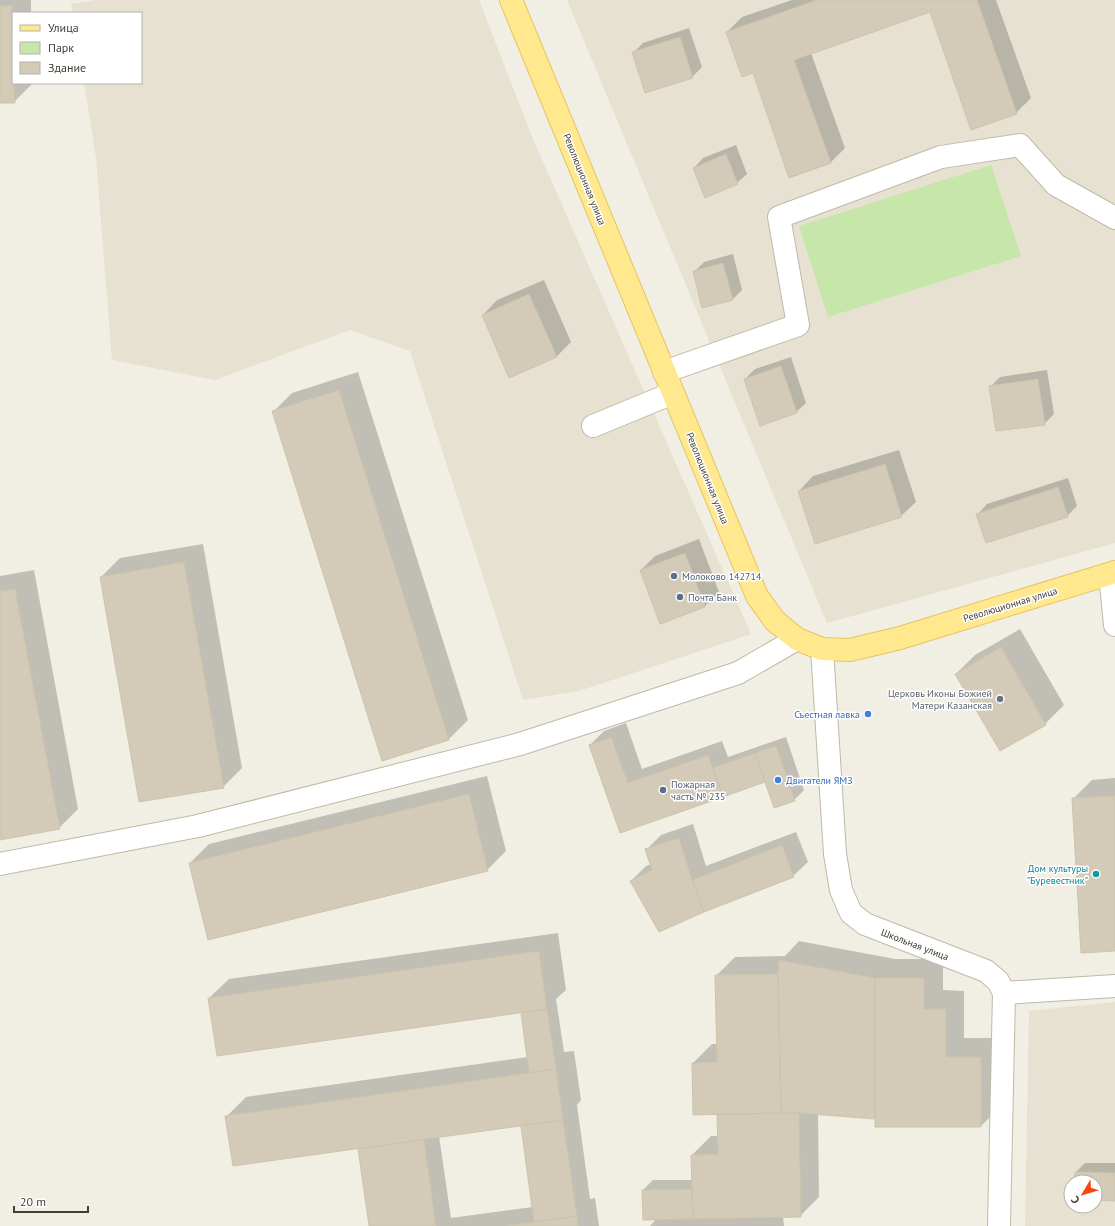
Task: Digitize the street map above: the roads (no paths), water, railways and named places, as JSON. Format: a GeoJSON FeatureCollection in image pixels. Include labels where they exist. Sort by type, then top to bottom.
{"type":"FeatureCollection","features":[{"type":"Feature","properties":{"kind":"main road","name":"Революционная улица"},"geometry":{"type":"LineString","coordinates":[[511,0],[757,596],[775,621],[797,639],[822,649],[850,650],[900,638],[1113,573]]}},
{"type":"Feature","properties":{"kind":"street"},"geometry":{"type":"LineString","coordinates":[[664,372],[798,325],[779,217],[941,157],[1020,144],[1056,185],[1115,218]]}},
{"type":"Feature","properties":{"kind":"street"},"geometry":{"type":"LineString","coordinates":[[593,426],[673,393]]}},
{"type":"Feature","properties":{"kind":"street"},"geometry":{"type":"LineString","coordinates":[[1113,573],[1115,625]]}},
{"type":"Feature","properties":{"kind":"street"},"geometry":{"type":"LineString","coordinates":[[0,864],[198,826],[520,744],[738,673],[797,639]]}},
{"type":"Feature","properties":{"kind":"street","name":"Школьная улица"},"geometry":{"type":"LineString","coordinates":[[822,649],[835,854],[841,890],[851,913],[864,924],[986,971],[998,981],[1004,993]]}},
{"type":"Feature","properties":{"kind":"street"},"geometry":{"type":"LineString","coordinates":[[999,1226],[1004,993],[1115,986]]}},
{"type":"Feature","properties":{"kind":"place","name":"Молоково 142714"},"geometry":{"type":"Point","coordinates":[674,576]}},
{"type":"Feature","properties":{"kind":"place","name":"Почта Банк"},"geometry":{"type":"Point","coordinates":[680,597]}},
{"type":"Feature","properties":{"kind":"place","name":"Церковь Иконы Божией Матери Казанская"},"geometry":{"type":"Point","coordinates":[1000,699]}},
{"type":"Feature","properties":{"kind":"place","name":"Съестная лавка"},"geometry":{"type":"Point","coordinates":[868,714]}},
{"type":"Feature","properties":{"kind":"place","name":"Двигатели ЯМЗ"},"geometry":{"type":"Point","coordinates":[778,780]}},
{"type":"Feature","properties":{"kind":"place","name":"Пожарная часть № 235"},"geometry":{"type":"Point","coordinates":[663,790]}},
{"type":"Feature","properties":{"kind":"place","name":"Дом культуры \"Буревестник\""},"geometry":{"type":"Point","coordinates":[1096,874]}}]}
